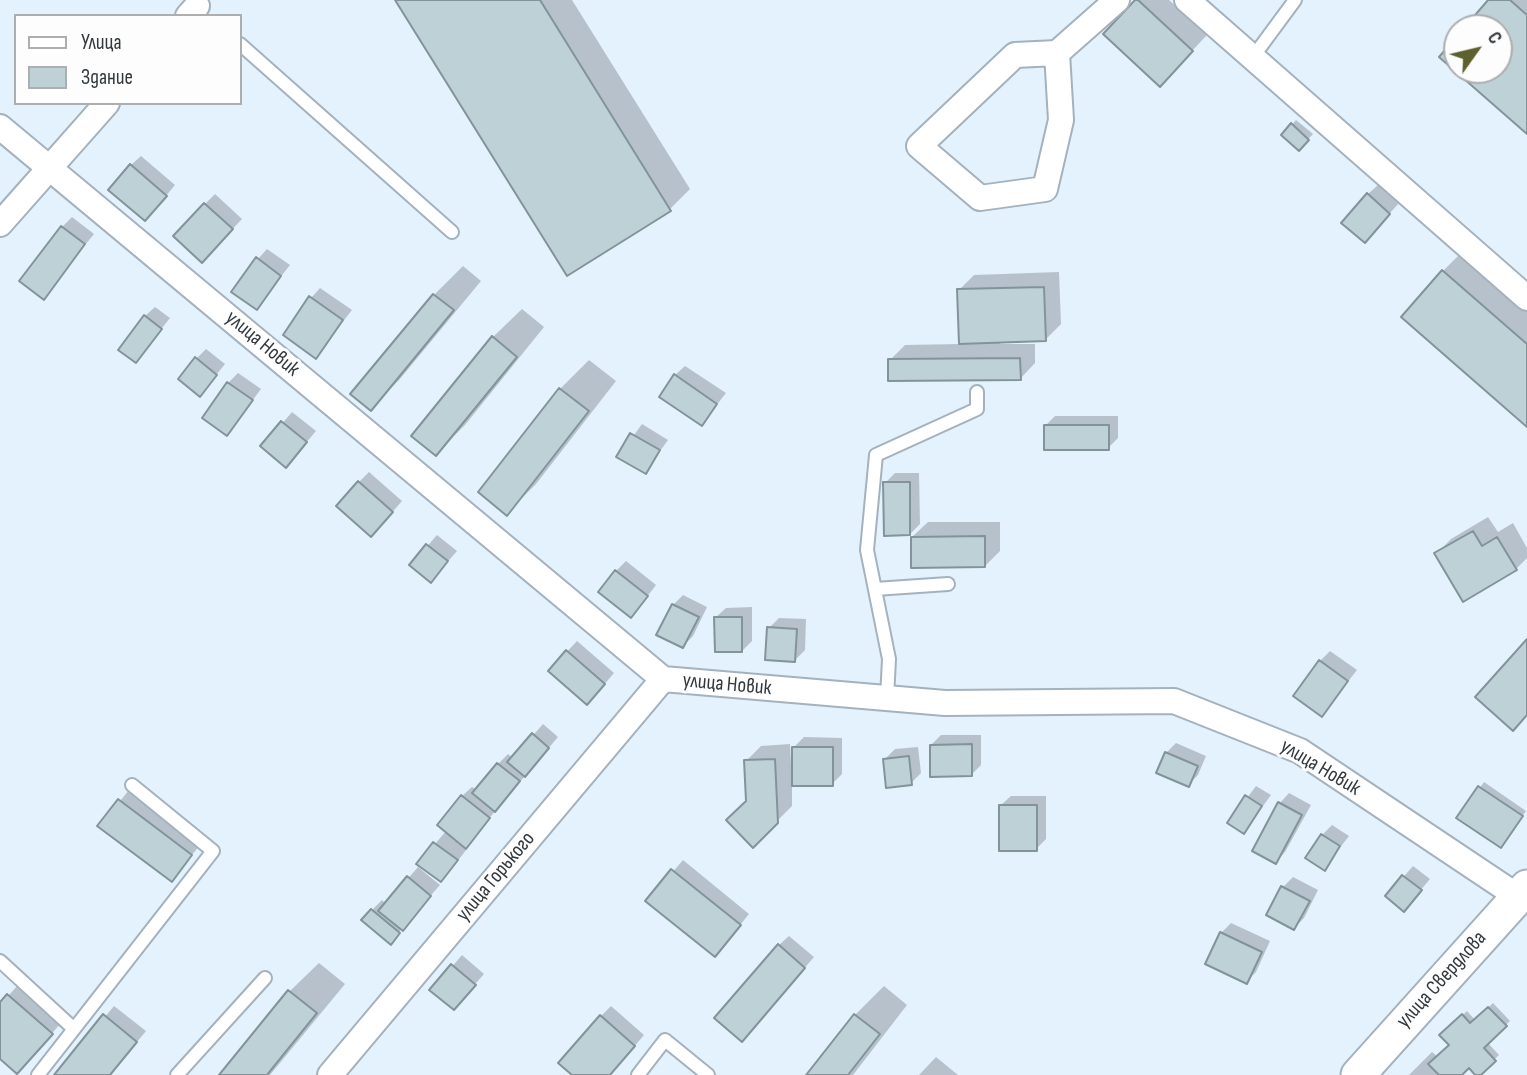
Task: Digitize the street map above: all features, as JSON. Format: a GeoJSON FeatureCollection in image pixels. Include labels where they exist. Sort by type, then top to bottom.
{"type":"FeatureCollection","features":[{"type":"Feature","properties":{"kind":"main road","name":"улица Свердлова"},"geometry":{"type":"LineString","coordinates":[[1358,1075],[1524,893]]}},
{"type":"Feature","properties":{"kind":"street"},"geometry":{"type":"LineString","coordinates":[[1057,54],[1061,120],[1045,189],[980,198],[919,146],[1015,55],[1057,54],[1118,0]]}},
{"type":"Feature","properties":{"kind":"street"},"geometry":{"type":"LineString","coordinates":[[1187,0],[1527,298]]}},
{"type":"Feature","properties":{"kind":"street"},"geometry":{"type":"LineString","coordinates":[[0,224],[49,165],[105,105]]}},
{"type":"Feature","properties":{"kind":"street","name":"улица Новик"},"geometry":{"type":"LineString","coordinates":[[0,127],[49,165],[663,679],[945,703],[1174,701],[1300,751],[1524,893]]}},
{"type":"Feature","properties":{"kind":"street","name":"улица Горького"},"geometry":{"type":"LineString","coordinates":[[331,1075],[663,679]]}},
{"type":"Feature","properties":{"kind":"lane"},"geometry":{"type":"LineString","coordinates":[[1253,57],[1295,0]]}},
{"type":"Feature","properties":{"kind":"lane"},"geometry":{"type":"LineString","coordinates":[[242,46],[452,232]]}},
{"type":"Feature","properties":{"kind":"lane"},"geometry":{"type":"LineString","coordinates":[[887,698],[889,659],[867,550],[876,454],[977,409],[976,392]]}},
{"type":"Feature","properties":{"kind":"lane"},"geometry":{"type":"LineString","coordinates":[[875,589],[948,584]]}},
{"type":"Feature","properties":{"kind":"lane"},"geometry":{"type":"LineString","coordinates":[[38,1075],[213,851],[132,785]]}},
{"type":"Feature","properties":{"kind":"lane"},"geometry":{"type":"LineString","coordinates":[[0,961],[74,1029]]}},
{"type":"Feature","properties":{"kind":"lane"},"geometry":{"type":"LineString","coordinates":[[177,1075],[265,978]]}},
{"type":"Feature","properties":{"kind":"lane"},"geometry":{"type":"LineString","coordinates":[[638,1075],[665,1040],[708,1075]]}},
{"type":"Feature","properties":{"kind":"building"},"geometry":{"type":"Polygon","coordinates":[[[395,0],[540,0],[671,211],[567,276],[395,0]]]}},
{"type":"Feature","properties":{"kind":"building"},"geometry":{"type":"Polygon","coordinates":[[[1135,0],[1193,51],[1160,87],[1103,34],[1135,0]]]}},
{"type":"Feature","properties":{"kind":"building"},"geometry":{"type":"Polygon","coordinates":[[[1488,0],[1510,0],[1527,15],[1527,134],[1470,84],[1513,84],[1513,14],[1476,14],[1488,0]]]}},
{"type":"Feature","properties":{"kind":"building"},"geometry":{"type":"Polygon","coordinates":[[[1291,123],[1309,140],[1299,151],[1281,135],[1291,123]]]}},
{"type":"Feature","properties":{"kind":"building"},"geometry":{"type":"Polygon","coordinates":[[[130,164],[167,196],[145,221],[108,190],[130,164]]]}},
{"type":"Feature","properties":{"kind":"building"},"geometry":{"type":"Polygon","coordinates":[[[1367,193],[1390,214],[1365,243],[1341,223],[1367,193]]]}},
{"type":"Feature","properties":{"kind":"building"},"geometry":{"type":"Polygon","coordinates":[[[204,203],[233,229],[202,263],[173,236],[204,203]]]}},
{"type":"Feature","properties":{"kind":"building"},"geometry":{"type":"Polygon","coordinates":[[[61,226],[85,244],[44,300],[19,281],[61,226]]]}},
{"type":"Feature","properties":{"kind":"building"},"geometry":{"type":"Polygon","coordinates":[[[256,257],[281,276],[257,310],[231,292],[256,257]]]}},
{"type":"Feature","properties":{"kind":"building"},"geometry":{"type":"Polygon","coordinates":[[[1442,270],[1527,344],[1527,427],[1401,317],[1442,270]]]}},
{"type":"Feature","properties":{"kind":"building"},"geometry":{"type":"Polygon","coordinates":[[[1044,287],[1046,341],[959,344],[957,289],[1044,287]]]}},
{"type":"Feature","properties":{"kind":"building"},"geometry":{"type":"Polygon","coordinates":[[[433,294],[454,310],[371,411],[350,394],[433,294]]]}},
{"type":"Feature","properties":{"kind":"building"},"geometry":{"type":"Polygon","coordinates":[[[309,296],[343,320],[316,359],[283,335],[309,296]]]}},
{"type":"Feature","properties":{"kind":"building"},"geometry":{"type":"Polygon","coordinates":[[[144,315],[162,329],[136,363],[118,350],[144,315]]]}},
{"type":"Feature","properties":{"kind":"building"},"geometry":{"type":"Polygon","coordinates":[[[492,336],[517,357],[436,456],[411,436],[492,336]]]}},
{"type":"Feature","properties":{"kind":"building"},"geometry":{"type":"Polygon","coordinates":[[[195,357],[217,375],[200,397],[178,379],[195,357]]]}},
{"type":"Feature","properties":{"kind":"building"},"geometry":{"type":"Polygon","coordinates":[[[1020,358],[1021,380],[888,381],[888,359],[1020,358]]]}},
{"type":"Feature","properties":{"kind":"building"},"geometry":{"type":"Polygon","coordinates":[[[674,374],[717,404],[702,426],[659,397],[674,374]]]}},
{"type":"Feature","properties":{"kind":"building"},"geometry":{"type":"Polygon","coordinates":[[[227,382],[253,400],[227,436],[202,418],[227,382]]]}},
{"type":"Feature","properties":{"kind":"building"},"geometry":{"type":"Polygon","coordinates":[[[559,388],[589,411],[507,516],[478,492],[559,388]]]}},
{"type":"Feature","properties":{"kind":"building"},"geometry":{"type":"Polygon","coordinates":[[[281,421],[307,442],[286,468],[260,446],[281,421]]]}},
{"type":"Feature","properties":{"kind":"building"},"geometry":{"type":"Polygon","coordinates":[[[1044,425],[1109,425],[1109,450],[1044,450],[1044,425]]]}},
{"type":"Feature","properties":{"kind":"building"},"geometry":{"type":"Polygon","coordinates":[[[630,433],[660,450],[646,474],[616,457],[630,433]]]}},
{"type":"Feature","properties":{"kind":"building"},"geometry":{"type":"Polygon","coordinates":[[[358,481],[393,512],[371,537],[336,506],[358,481]]]}},
{"type":"Feature","properties":{"kind":"building"},"geometry":{"type":"Polygon","coordinates":[[[883,482],[910,482],[910,535],[884,536],[883,482]]]}},
{"type":"Feature","properties":{"kind":"building"},"geometry":{"type":"Polygon","coordinates":[[[1473,531],[1482,546],[1497,537],[1517,570],[1463,602],[1434,553],[1473,531]]]}},
{"type":"Feature","properties":{"kind":"building"},"geometry":{"type":"Polygon","coordinates":[[[985,536],[985,567],[911,568],[911,537],[985,536]]]}},
{"type":"Feature","properties":{"kind":"building"},"geometry":{"type":"Polygon","coordinates":[[[426,544],[448,561],[431,583],[409,565],[426,544]]]}},
{"type":"Feature","properties":{"kind":"building"},"geometry":{"type":"Polygon","coordinates":[[[615,570],[648,596],[631,618],[598,592],[615,570]]]}},
{"type":"Feature","properties":{"kind":"building"},"geometry":{"type":"Polygon","coordinates":[[[672,604],[699,617],[683,648],[656,635],[672,604]]]}},
{"type":"Feature","properties":{"kind":"building"},"geometry":{"type":"Polygon","coordinates":[[[714,617],[742,617],[742,652],[715,652],[714,617]]]}},
{"type":"Feature","properties":{"kind":"building"},"geometry":{"type":"Polygon","coordinates":[[[767,627],[797,629],[795,662],[765,660],[767,627]]]}},
{"type":"Feature","properties":{"kind":"building"},"geometry":{"type":"Polygon","coordinates":[[[1527,639],[1527,715],[1513,731],[1475,697],[1527,639]]]}},
{"type":"Feature","properties":{"kind":"building"},"geometry":{"type":"Polygon","coordinates":[[[566,650],[605,684],[587,705],[548,671],[566,650]]]}},
{"type":"Feature","properties":{"kind":"building"},"geometry":{"type":"Polygon","coordinates":[[[1319,660],[1348,681],[1322,717],[1293,696],[1319,660]]]}},
{"type":"Feature","properties":{"kind":"building"},"geometry":{"type":"Polygon","coordinates":[[[532,733],[549,748],[525,777],[507,762],[532,733]]]}},
{"type":"Feature","properties":{"kind":"building"},"geometry":{"type":"Polygon","coordinates":[[[972,744],[972,776],[930,777],[930,745],[972,744]]]}},
{"type":"Feature","properties":{"kind":"building"},"geometry":{"type":"Polygon","coordinates":[[[792,747],[833,747],[833,786],[792,786],[792,747]]]}},
{"type":"Feature","properties":{"kind":"building"},"geometry":{"type":"Polygon","coordinates":[[[1165,752],[1198,766],[1189,787],[1156,773],[1165,752]]]}},
{"type":"Feature","properties":{"kind":"building"},"geometry":{"type":"Polygon","coordinates":[[[909,756],[912,785],[886,788],[883,759],[909,756]]]}},
{"type":"Feature","properties":{"kind":"building"},"geometry":{"type":"Polygon","coordinates":[[[775,759],[778,823],[753,848],[726,820],[746,801],[744,760],[775,759]]]}},
{"type":"Feature","properties":{"kind":"building"},"geometry":{"type":"Polygon","coordinates":[[[497,763],[520,781],[495,812],[472,793],[497,763]]]}},
{"type":"Feature","properties":{"kind":"building"},"geometry":{"type":"Polygon","coordinates":[[[1478,786],[1523,816],[1501,848],[1456,818],[1478,786]]]}},
{"type":"Feature","properties":{"kind":"building"},"geometry":{"type":"Polygon","coordinates":[[[461,795],[490,818],[466,849],[437,825],[461,795]]]}},
{"type":"Feature","properties":{"kind":"building"},"geometry":{"type":"Polygon","coordinates":[[[1245,795],[1262,806],[1244,834],[1227,823],[1245,795]]]}},
{"type":"Feature","properties":{"kind":"building"},"geometry":{"type":"Polygon","coordinates":[[[118,799],[192,855],[172,882],[97,826],[118,799]]]}},
{"type":"Feature","properties":{"kind":"building"},"geometry":{"type":"Polygon","coordinates":[[[1278,802],[1302,815],[1276,864],[1252,851],[1278,802]]]}},
{"type":"Feature","properties":{"kind":"building"},"geometry":{"type":"Polygon","coordinates":[[[999,805],[1037,805],[1037,851],[999,851],[999,805]]]}},
{"type":"Feature","properties":{"kind":"building"},"geometry":{"type":"Polygon","coordinates":[[[1321,834],[1340,846],[1325,871],[1305,858],[1321,834]]]}},
{"type":"Feature","properties":{"kind":"building"},"geometry":{"type":"Polygon","coordinates":[[[433,842],[458,860],[441,882],[416,864],[433,842]]]}},
{"type":"Feature","properties":{"kind":"building"},"geometry":{"type":"Polygon","coordinates":[[[671,869],[741,925],[715,957],[645,901],[671,869]]]}},
{"type":"Feature","properties":{"kind":"building"},"geometry":{"type":"Polygon","coordinates":[[[1402,875],[1422,890],[1404,912],[1385,896],[1402,875]]]}},
{"type":"Feature","properties":{"kind":"building"},"geometry":{"type":"Polygon","coordinates":[[[407,876],[431,896],[403,931],[378,911],[407,876]]]}},
{"type":"Feature","properties":{"kind":"building"},"geometry":{"type":"Polygon","coordinates":[[[1281,886],[1310,901],[1294,930],[1266,915],[1281,886]]]}},
{"type":"Feature","properties":{"kind":"building"},"geometry":{"type":"Polygon","coordinates":[[[371,909],[400,933],[391,945],[361,920],[371,909]]]}},
{"type":"Feature","properties":{"kind":"building"},"geometry":{"type":"Polygon","coordinates":[[[1220,932],[1262,952],[1247,984],[1205,964],[1220,932]]]}},
{"type":"Feature","properties":{"kind":"building"},"geometry":{"type":"Polygon","coordinates":[[[778,944],[805,968],[742,1042],[714,1018],[778,944]]]}},
{"type":"Feature","properties":{"kind":"building"},"geometry":{"type":"Polygon","coordinates":[[[451,964],[476,985],[454,1010],[429,990],[451,964]]]}},
{"type":"Feature","properties":{"kind":"building"},"geometry":{"type":"Polygon","coordinates":[[[288,990],[317,1013],[267,1075],[219,1075],[288,990]]]}},
{"type":"Feature","properties":{"kind":"building"},"geometry":{"type":"Polygon","coordinates":[[[7,994],[53,1034],[17,1074],[0,1059],[0,1002],[7,994]]]}},
{"type":"Feature","properties":{"kind":"building"},"geometry":{"type":"Polygon","coordinates":[[[1488,1007],[1507,1026],[1484,1048],[1496,1061],[1481,1075],[1475,1075],[1469,1068],[1462,1075],[1439,1075],[1428,1064],[1449,1045],[1439,1035],[1462,1014],[1470,1023],[1488,1007]]]}},
{"type":"Feature","properties":{"kind":"building"},"geometry":{"type":"Polygon","coordinates":[[[103,1014],[137,1042],[110,1075],[54,1075],[103,1014]]]}},
{"type":"Feature","properties":{"kind":"building"},"geometry":{"type":"Polygon","coordinates":[[[854,1014],[880,1034],[848,1075],[806,1075],[854,1014]]]}},
{"type":"Feature","properties":{"kind":"building"},"geometry":{"type":"Polygon","coordinates":[[[600,1015],[635,1046],[610,1075],[572,1075],[558,1063],[600,1015]]]}}]}
